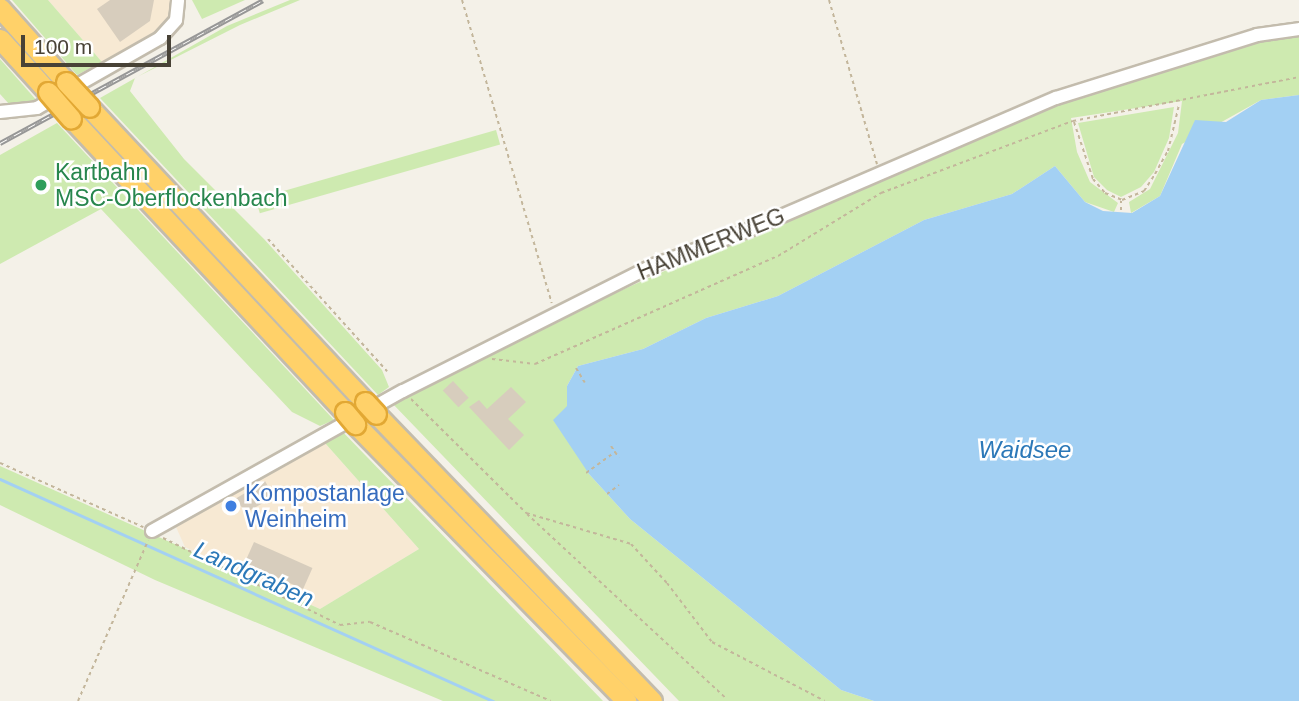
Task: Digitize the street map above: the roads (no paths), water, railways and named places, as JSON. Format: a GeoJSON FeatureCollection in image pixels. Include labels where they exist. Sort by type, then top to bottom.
{"type":"FeatureCollection","features":[{"type":"Feature","properties":{"kind":"highway"},"geometry":{"type":"LineString","coordinates":[[0,8],[65,82],[370,408],[652,701]]}},
{"type":"Feature","properties":{"kind":"highway"},"geometry":{"type":"LineString","coordinates":[[0,39],[42,100],[71,118],[350,418],[626,701]]}},
{"type":"Feature","properties":{"kind":"street"},"geometry":{"type":"LineString","coordinates":[[0,112],[42,100],[160,38],[176,20],[178,0]]}},
{"type":"Feature","properties":{"kind":"street","name":"HAMMERWEG"},"geometry":{"type":"LineString","coordinates":[[150,536],[403,391],[654,265],[750,230],[878,171],[1056,98],[1257,35],[1299,29]]}},
{"type":"Feature","properties":{"kind":"water","name":"Waidsee"},"geometry":{"type":"Polygon","coordinates":[[[1299,95],[1299,701],[874,701],[841,690],[630,519],[589,474],[553,420],[567,406],[567,386],[578,366],[643,349],[706,318],[778,296],[924,220],[1012,194],[1055,166],[1085,202],[1103,211],[1132,213],[1160,196],[1195,120],[1226,122],[1261,100],[1299,95]]]}},
{"type":"Feature","properties":{"kind":"waterway","name":"Landgraben"},"geometry":{"type":"LineString","coordinates":[[0,479],[493,701]]}},
{"type":"Feature","properties":{"kind":"railway"},"geometry":{"type":"LineString","coordinates":[[0,143],[263,0]]}},
{"type":"Feature","properties":{"kind":"place","name":"Kartbahn MSC-Oberflockenbach"},"geometry":{"type":"Point","coordinates":[41,185]}},
{"type":"Feature","properties":{"kind":"place","name":"Kompostanlage Weinheim"},"geometry":{"type":"Point","coordinates":[231,506]}}]}
